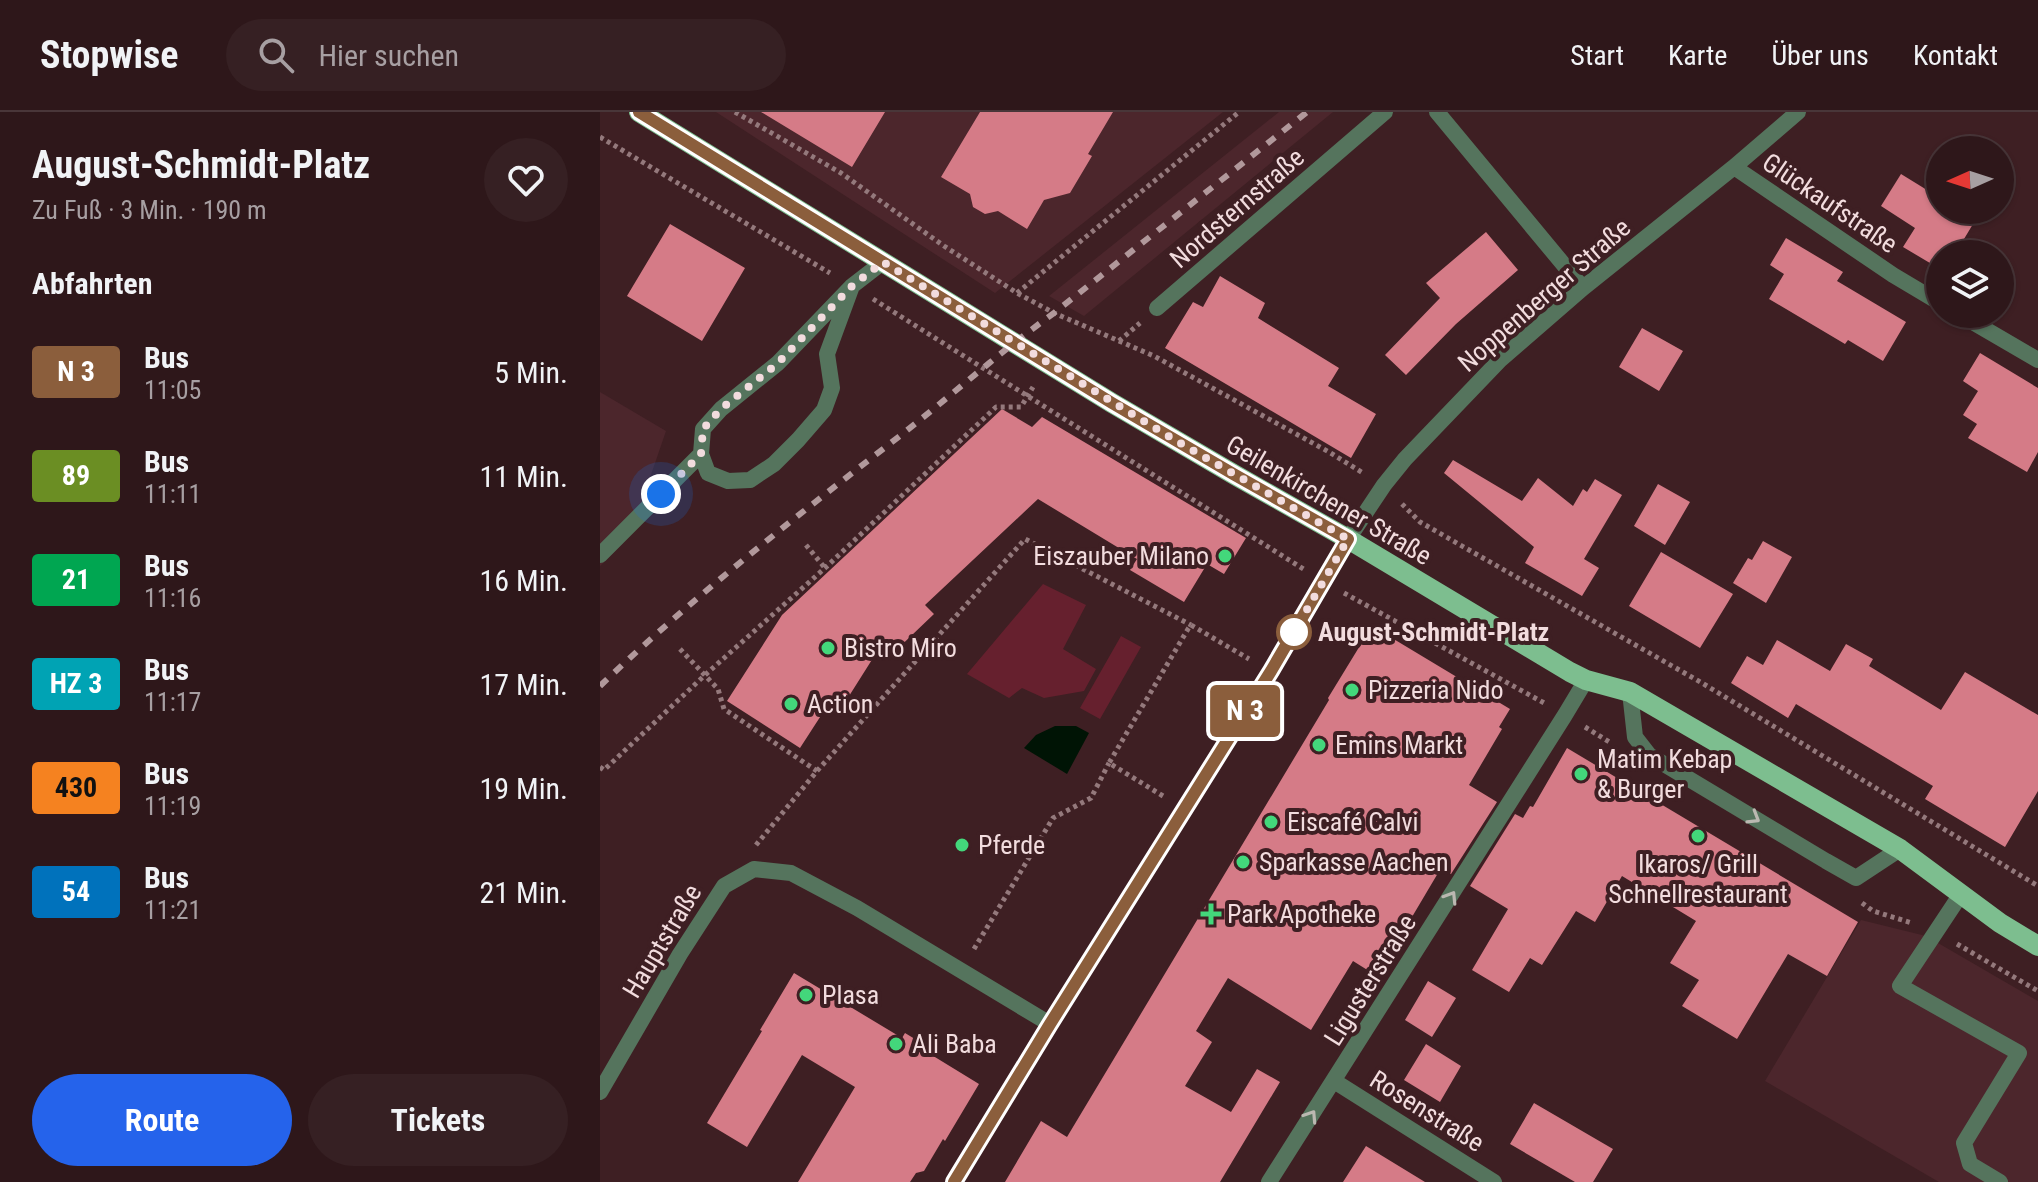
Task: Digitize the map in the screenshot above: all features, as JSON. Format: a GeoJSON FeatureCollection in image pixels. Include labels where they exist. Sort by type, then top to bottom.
{"type":"FeatureCollection","features":[{"type":"Feature","properties":{"kind":"main road","name":"Geilenkirchener Straße"},"geometry":{"type":"LineString","coordinates":[[639,112],[662,118],[883,262],[1180,443],[1586,680],[1630,692],[1900,849],[2000,923],[2038,946]]}},
{"type":"Feature","properties":{"kind":"main road"},"geometry":{"type":"LineString","coordinates":[[954,1182],[1271,671],[1348,539]]}},
{"type":"Feature","properties":{"kind":"street","name":"Nordsternstraße"},"geometry":{"type":"LineString","coordinates":[[1157,308],[1385,112]]}},
{"type":"Feature","properties":{"kind":"street"},"geometry":{"type":"LineString","coordinates":[[1437,112],[1583,288]]}},
{"type":"Feature","properties":{"kind":"street","name":"Noppenberger Straße"},"geometry":{"type":"LineString","coordinates":[[1348,539],[1405,459],[1500,360],[1798,112]]}},
{"type":"Feature","properties":{"kind":"street","name":"Glückaufstraße"},"geometry":{"type":"LineString","coordinates":[[1734,167],[1926,295]]}},
{"type":"Feature","properties":{"kind":"street"},"geometry":{"type":"LineString","coordinates":[[852,286],[827,354],[832,388],[824,410],[774,464],[750,480],[728,481],[708,473],[701,454],[703,429],[721,409],[778,363],[852,286],[883,262]]}},
{"type":"Feature","properties":{"kind":"street"},"geometry":{"type":"LineString","coordinates":[[1983,328],[2038,360]]}},
{"type":"Feature","properties":{"kind":"street"},"geometry":{"type":"LineString","coordinates":[[600,555],[701,454]]}},
{"type":"Feature","properties":{"kind":"street","name":"Ligusterstraße"},"geometry":{"type":"LineString","coordinates":[[1269,1182],[1586,680]]}},
{"type":"Feature","properties":{"kind":"street"},"geometry":{"type":"LineString","coordinates":[[1630,692],[1635,737],[1649,755],[1826,861],[1856,878],[1900,849]]}},
{"type":"Feature","properties":{"kind":"street"},"geometry":{"type":"LineString","coordinates":[[754,869],[791,873],[857,908],[1050,1024]]}},
{"type":"Feature","properties":{"kind":"street","name":"Hauptstraße"},"geometry":{"type":"LineString","coordinates":[[600,1092],[680,954],[724,886],[754,869]]}},
{"type":"Feature","properties":{"kind":"street"},"geometry":{"type":"LineString","coordinates":[[1961,894],[1900,986],[2019,1053],[1964,1143],[1970,1164],[2000,1182]]}},
{"type":"Feature","properties":{"kind":"street","name":"Rosenstraße"},"geometry":{"type":"LineString","coordinates":[[1334,1081],[1494,1182]]}},
{"type":"Feature","properties":{"kind":"path"},"geometry":{"type":"LineString","coordinates":[[1017,293],[1239,112]]}},
{"type":"Feature","properties":{"kind":"path"},"geometry":{"type":"LineString","coordinates":[[600,767],[604,770],[996,407],[1021,407],[1046,361]]}},
{"type":"Feature","properties":{"kind":"path"},"geometry":{"type":"LineString","coordinates":[[754,869],[756,843],[1025,539],[1191,625],[1271,671]]}},
{"type":"Feature","properties":{"kind":"path"},"geometry":{"type":"LineString","coordinates":[[806,545],[825,568]]}},
{"type":"Feature","properties":{"kind":"path"},"geometry":{"type":"LineString","coordinates":[[960,971],[1053,818],[1091,798],[1191,625]]}},
{"type":"Feature","properties":{"kind":"path"},"geometry":{"type":"LineString","coordinates":[[680,649],[718,689],[724,709],[817,771]]}},
{"type":"Feature","properties":{"kind":"path"},"geometry":{"type":"LineString","coordinates":[[1109,763],[1184,809]]}},
{"type":"Feature","properties":{"kind":"shaded area"},"geometry":{"type":"Polygon","coordinates":[[[716,112],[1223,112],[995,293],[716,112]]]}},
{"type":"Feature","properties":{"kind":"shaded area"},"geometry":{"type":"Polygon","coordinates":[[[1279,112],[1333,112],[1084,316],[1049,296],[1279,112]]]}},
{"type":"Feature","properties":{"kind":"shaded area"},"geometry":{"type":"Polygon","coordinates":[[[600,392],[666,431],[630,536],[600,566],[600,392]]]}},
{"type":"Feature","properties":{"kind":"shaded area"},"geometry":{"type":"Polygon","coordinates":[[[1043,584],[1086,605],[1063,649],[1096,669],[1084,691],[1044,698],[1022,688],[1009,698],[967,674],[1043,584]]]}},
{"type":"Feature","properties":{"kind":"shaded area"},"geometry":{"type":"Polygon","coordinates":[[[1121,636],[1141,647],[1100,719],[1080,708],[1121,636]]]}},
{"type":"Feature","properties":{"kind":"shaded area"},"geometry":{"type":"Polygon","coordinates":[[[1055,726],[1076,726],[1089,733],[1067,774],[1024,748],[1036,735],[1055,726]]]}},
{"type":"Feature","properties":{"kind":"shaded area"},"geometry":{"type":"Polygon","coordinates":[[[1861,920],[1926,936],[2038,1001],[2038,1182],[1939,1182],[1765,1081],[1861,920]]]}},
{"type":"Feature","properties":{"kind":"building"},"geometry":{"type":"Polygon","coordinates":[[[761,112],[885,112],[852,167],[761,112]]]}},
{"type":"Feature","properties":{"kind":"building"},"geometry":{"type":"Polygon","coordinates":[[[980,112],[1113,112],[1070,193],[1044,200],[1027,229],[998,211],[985,214],[973,207],[970,194],[941,177],[980,112]]]}},
{"type":"Feature","properties":{"kind":"building"},"geometry":{"type":"Polygon","coordinates":[[[1901,174],[1926,189],[1926,224],[1973,224],[1963,240],[1926,240],[1926,261],[1903,247],[1915,228],[1881,206],[1901,174]]]}},
{"type":"Feature","properties":{"kind":"building"},"geometry":{"type":"Polygon","coordinates":[[[670,224],[745,268],[702,341],[627,296],[670,224]]]}},
{"type":"Feature","properties":{"kind":"building"},"geometry":{"type":"Polygon","coordinates":[[[1486,232],[1518,270],[1456,324],[1406,375],[1385,355],[1440,298],[1426,283],[1486,232]]]}},
{"type":"Feature","properties":{"kind":"building"},"geometry":{"type":"Polygon","coordinates":[[[1786,238],[1843,272],[1837,281],[1906,322],[1883,361],[1848,340],[1845,344],[1769,299],[1784,274],[1770,265],[1786,238]]]}},
{"type":"Feature","properties":{"kind":"building"},"geometry":{"type":"Polygon","coordinates":[[[1220,276],[1265,303],[1258,318],[1339,368],[1328,386],[1376,414],[1351,458],[1165,348],[1193,302],[1203,307],[1220,276]]]}},
{"type":"Feature","properties":{"kind":"building"},"geometry":{"type":"Polygon","coordinates":[[[1642,328],[1683,351],[1659,391],[1619,367],[1642,328]]]}},
{"type":"Feature","properties":{"kind":"building"},"geometry":{"type":"Polygon","coordinates":[[[1980,353],[2038,388],[2038,452],[2027,472],[1968,438],[1977,424],[1963,415],[1978,391],[1963,381],[1980,353]]]}},
{"type":"Feature","properties":{"kind":"building"},"geometry":{"type":"Polygon","coordinates":[[[1002,409],[1032,427],[1042,417],[1246,538],[1224,574],[1207,564],[1184,602],[1130,570],[1137,559],[1038,499],[925,605],[934,614],[889,657],[880,647],[844,704],[833,697],[800,748],[727,701],[782,615],[1002,409]]]}},
{"type":"Feature","properties":{"kind":"building"},"geometry":{"type":"Polygon","coordinates":[[[1453,460],[1522,501],[1538,478],[1573,506],[1583,489],[1587,492],[1595,479],[1622,495],[1584,559],[1599,568],[1582,596],[1525,563],[1534,547],[1444,473],[1453,460]]]}},
{"type":"Feature","properties":{"kind":"building"},"geometry":{"type":"Polygon","coordinates":[[[1658,484],[1690,502],[1665,545],[1634,526],[1658,484]]]}},
{"type":"Feature","properties":{"kind":"building"},"geometry":{"type":"Polygon","coordinates":[[[1763,541],[1792,557],[1766,603],[1733,583],[1763,541]]]}},
{"type":"Feature","properties":{"kind":"building"},"geometry":{"type":"Polygon","coordinates":[[[1661,552],[1733,594],[1700,648],[1629,606],[1661,552]]]}},
{"type":"Feature","properties":{"kind":"building"},"geometry":{"type":"Polygon","coordinates":[[[1372,626],[1510,709],[1499,727],[1502,729],[1469,785],[1497,802],[1451,874],[1441,868],[1377,976],[1353,961],[1311,1030],[1228,978],[1196,1031],[1212,1042],[1185,1086],[1231,1112],[1257,1069],[1280,1082],[1220,1182],[1005,1182],[1041,1121],[1067,1137],[1372,626]]]}},
{"type":"Feature","properties":{"kind":"building"},"geometry":{"type":"Polygon","coordinates":[[[1777,640],[1830,671],[1846,644],[1873,659],[1869,666],[1941,710],[1965,672],[2038,715],[2038,791],[2005,847],[1925,799],[1933,786],[1796,704],[1788,718],[1731,683],[1747,656],[1763,665],[1777,640]]]}},
{"type":"Feature","properties":{"kind":"building"},"geometry":{"type":"Polygon","coordinates":[[[1567,748],[1858,922],[1827,976],[1788,954],[1737,1039],[1682,1006],[1699,980],[1670,963],[1696,921],[1622,876],[1595,922],[1576,911],[1542,965],[1530,958],[1509,992],[1472,970],[1508,909],[1470,886],[1515,814],[1523,818],[1530,806],[1533,807],[1567,748]]]}},
{"type":"Feature","properties":{"kind":"building"},"geometry":{"type":"Polygon","coordinates":[[[794,973],[902,1038],[905,1033],[933,1050],[930,1054],[979,1084],[924,1171],[916,1173],[910,1182],[798,1182],[855,1087],[802,1055],[747,1147],[707,1123],[794,973]]]}},
{"type":"Feature","properties":{"kind":"building"},"geometry":{"type":"Polygon","coordinates":[[[1428,981],[1456,998],[1432,1037],[1405,1020],[1428,981]]]}},
{"type":"Feature","properties":{"kind":"building"},"geometry":{"type":"Polygon","coordinates":[[[1426,1044],[1461,1066],[1440,1102],[1404,1080],[1426,1044]]]}},
{"type":"Feature","properties":{"kind":"building"},"geometry":{"type":"Polygon","coordinates":[[[1534,1103],[1613,1149],[1593,1182],[1575,1182],[1510,1144],[1534,1103]]]}},
{"type":"Feature","properties":{"kind":"building"},"geometry":{"type":"Polygon","coordinates":[[[1366,1146],[1425,1182],[1343,1182],[1366,1146]]]}},
{"type":"Feature","properties":{"kind":"railway"},"geometry":{"type":"LineString","coordinates":[[600,686],[747,557],[1307,112]]}},
{"type":"Feature","properties":{"kind":"bus line"},"geometry":{"type":"LineString","coordinates":[[639,112],[1112,403],[1348,539],[1271,671],[954,1182]]}},
{"type":"Feature","properties":{"kind":"place","name":"Eiszauber Milano"},"geometry":{"type":"Point","coordinates":[1225,556]}},
{"type":"Feature","properties":{"kind":"place","name":"August-Schmidt-Platz"},"geometry":{"type":"Point","coordinates":[1294,632]}},
{"type":"Feature","properties":{"kind":"place","name":"Bistro Miro"},"geometry":{"type":"Point","coordinates":[828,648]}},
{"type":"Feature","properties":{"kind":"place","name":"Pizzeria Nido"},"geometry":{"type":"Point","coordinates":[1352,690]}},
{"type":"Feature","properties":{"kind":"place","name":"Action"},"geometry":{"type":"Point","coordinates":[791,704]}},
{"type":"Feature","properties":{"kind":"place","name":"Emins Markt"},"geometry":{"type":"Point","coordinates":[1319,745]}},
{"type":"Feature","properties":{"kind":"place","name":"Matim Kebap & Burger"},"geometry":{"type":"Point","coordinates":[1581,774]}},
{"type":"Feature","properties":{"kind":"place","name":"Eiscafé Calvi"},"geometry":{"type":"Point","coordinates":[1271,822]}},
{"type":"Feature","properties":{"kind":"place","name":"Ikaros/ Grill Schnellrestaurant"},"geometry":{"type":"Point","coordinates":[1698,836]}},
{"type":"Feature","properties":{"kind":"place","name":"Pferde"},"geometry":{"type":"Point","coordinates":[962,845]}},
{"type":"Feature","properties":{"kind":"place","name":"Sparkasse Aachen"},"geometry":{"type":"Point","coordinates":[1243,862]}},
{"type":"Feature","properties":{"kind":"place","name":"Park Apotheke"},"geometry":{"type":"Point","coordinates":[1211,914]}},
{"type":"Feature","properties":{"kind":"place","name":"Plasa"},"geometry":{"type":"Point","coordinates":[806,995]}},
{"type":"Feature","properties":{"kind":"place","name":"Ali Baba"},"geometry":{"type":"Point","coordinates":[896,1044]}},
{"type":"Feature","properties":{"kind":"route"},"geometry":{"type":"LineString","coordinates":[[661,494],[701,454],[703,429],[721,409],[778,363],[852,286],[883,262],[1112,403],[1348,539],[1291,637],[1294,632]]}}]}
